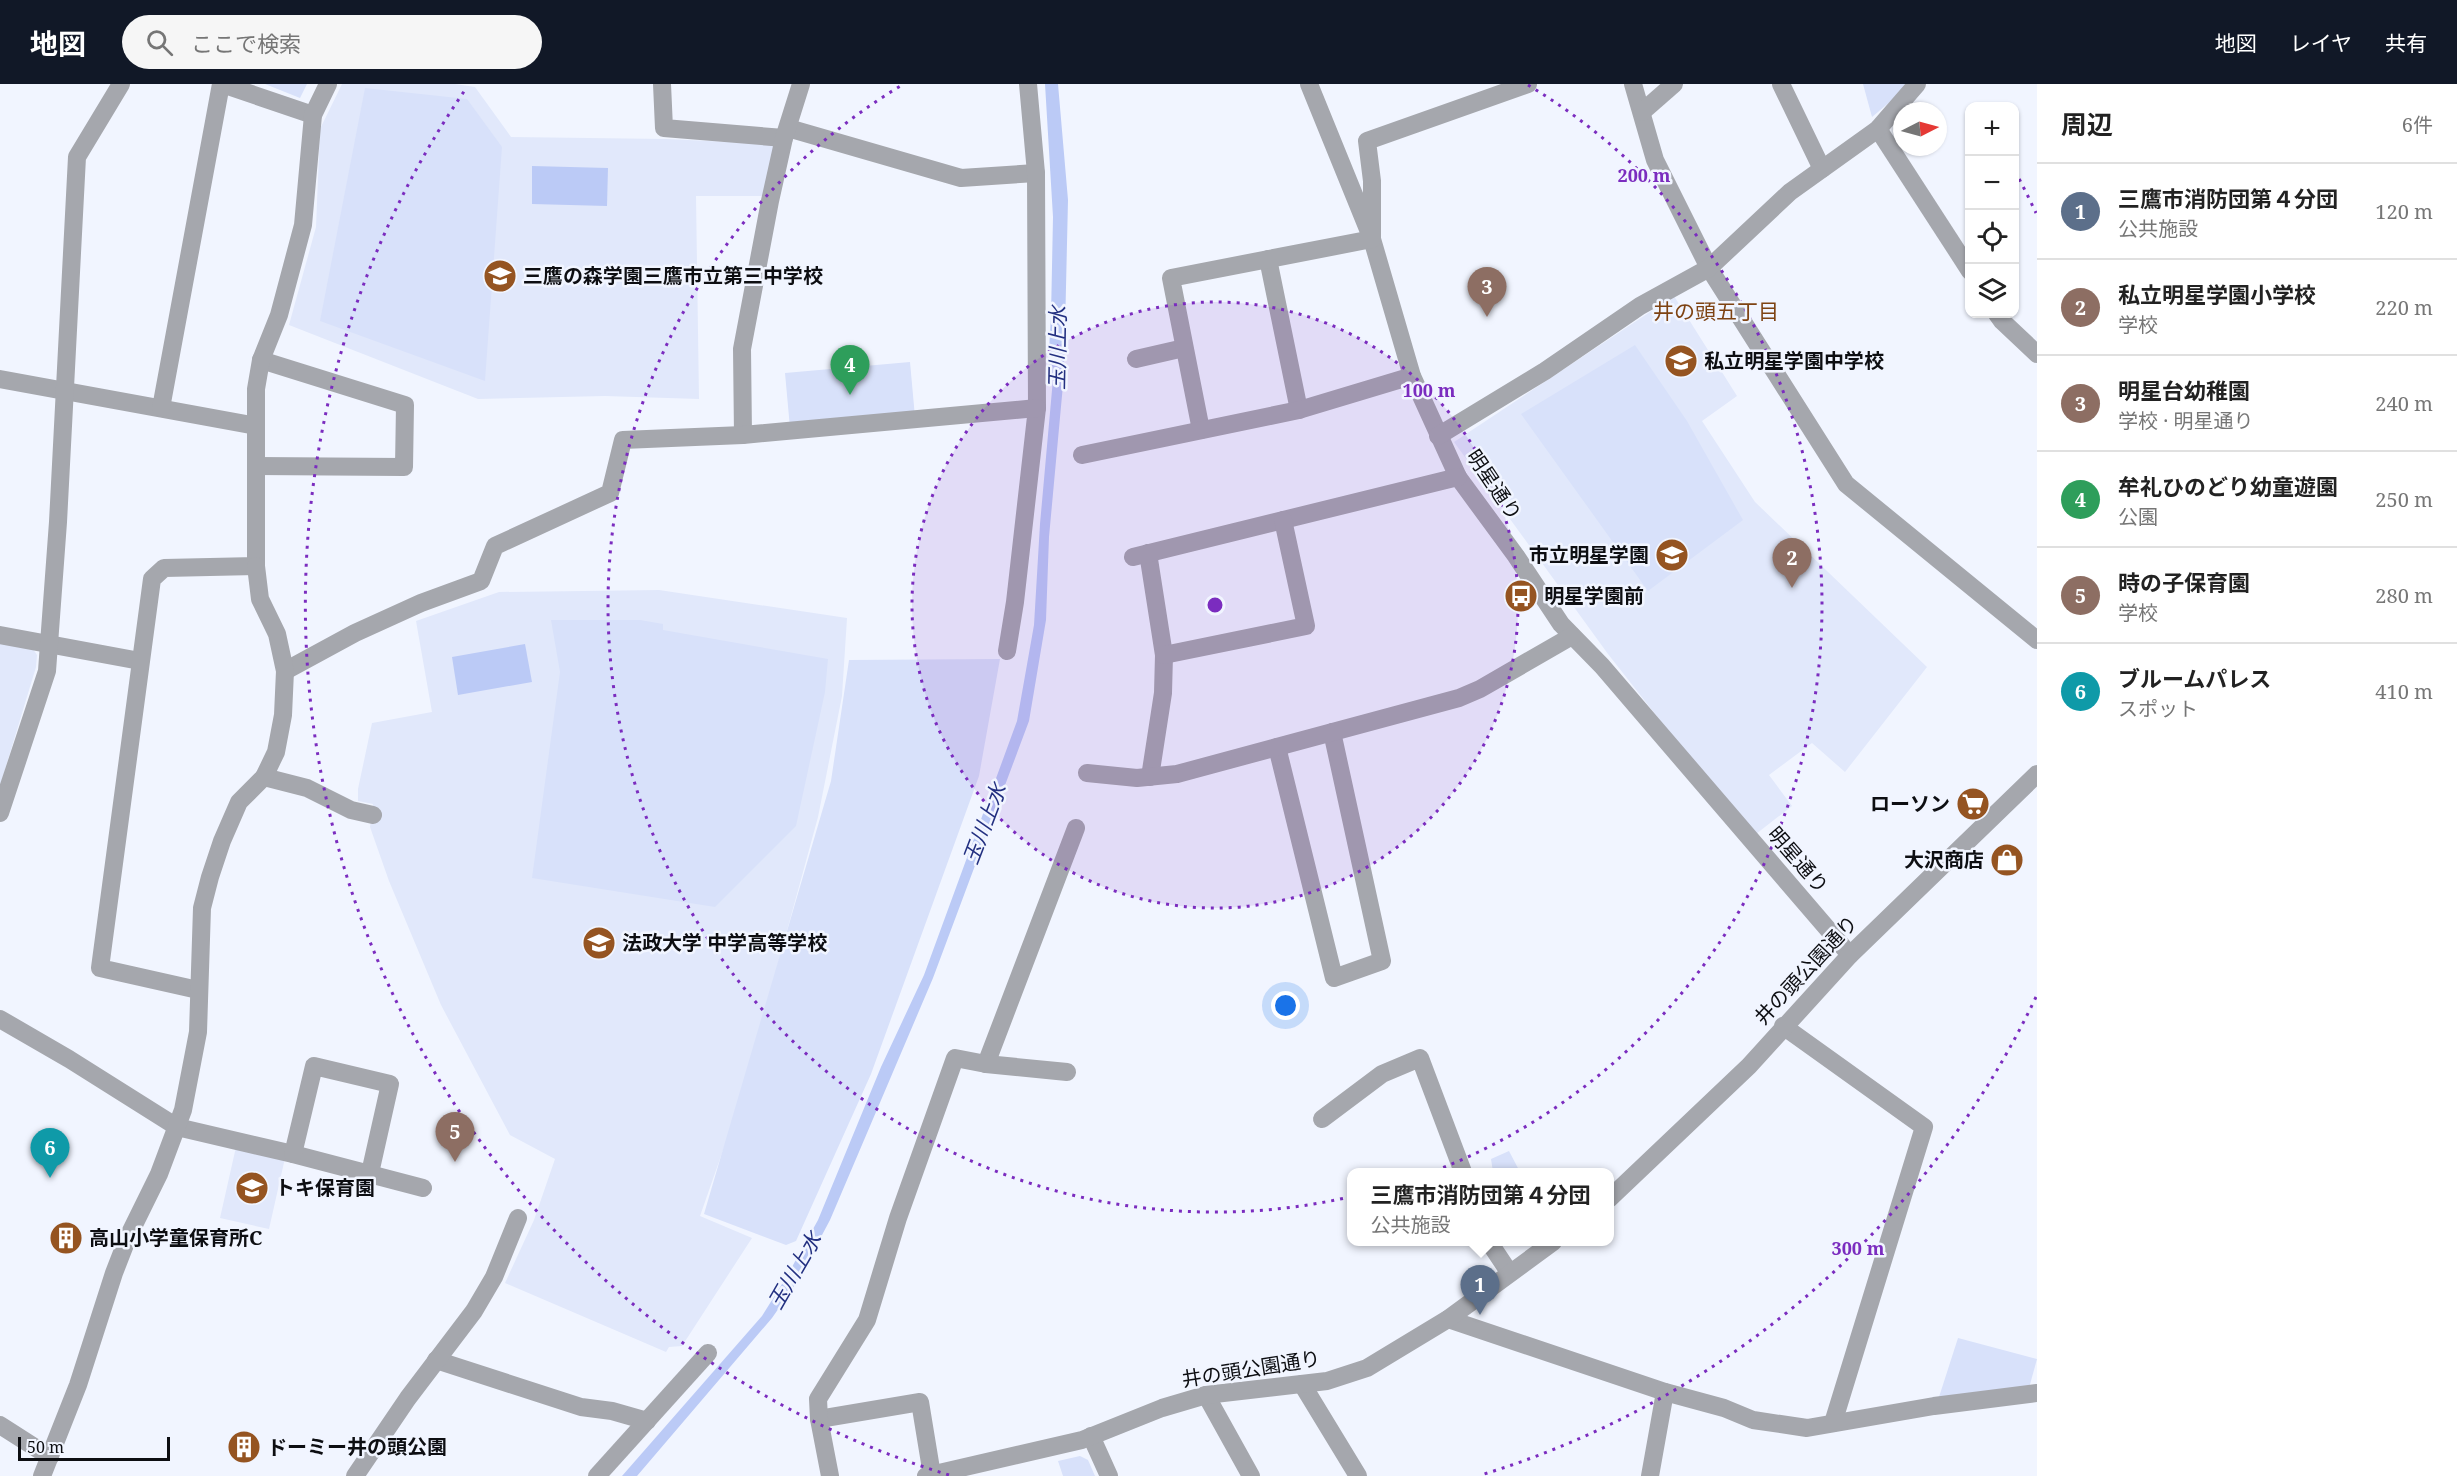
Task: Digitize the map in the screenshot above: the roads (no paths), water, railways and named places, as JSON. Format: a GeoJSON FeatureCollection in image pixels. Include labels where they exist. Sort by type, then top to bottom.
{"type":"FeatureCollection","features":[{"type":"Feature","properties":{"kind":"street"},"geometry":{"type":"LineString","coordinates":[[0,813],[46,671],[65,392],[77,158],[121,84]]}},
{"type":"Feature","properties":{"kind":"street"},"geometry":{"type":"LineString","coordinates":[[161,408],[221,84],[313,115]]}},
{"type":"Feature","properties":{"kind":"street"},"geometry":{"type":"LineString","coordinates":[[42,1476],[78,1385],[114,1273],[128,1237],[159,1174],[177,1127],[192,1071],[198,1032],[202,908],[210,877],[239,802],[264,777],[276,752],[283,716],[285,671],[277,634],[260,599],[256,566],[256,389],[261,360],[279,315],[303,225],[313,115],[328,84]]}},
{"type":"Feature","properties":{"kind":"street"},"geometry":{"type":"LineString","coordinates":[[662,84],[664,128],[786,133],[961,178],[1036,173]]}},
{"type":"Feature","properties":{"kind":"street"},"geometry":{"type":"LineString","coordinates":[[743,435],[742,349],[786,133],[801,84]]}},
{"type":"Feature","properties":{"kind":"street"},"geometry":{"type":"LineString","coordinates":[[1007,651],[1015,602],[1037,408],[1036,173],[1028,84]]}},
{"type":"Feature","properties":{"kind":"street","name":"明星通り"},"geometry":{"type":"LineString","coordinates":[[1309,84],[1372,239],[1412,376],[1458,477],[1516,556],[1561,624],[1602,666],[1850,955]]}},
{"type":"Feature","properties":{"kind":"street"},"geometry":{"type":"LineString","coordinates":[[1201,430],[1171,278],[1372,239],[1372,181],[1368,141],[1528,84]]}},
{"type":"Feature","properties":{"kind":"street"},"geometry":{"type":"LineString","coordinates":[[1633,84],[1655,160],[1709,268],[1846,483],[2037,640]]}},
{"type":"Feature","properties":{"kind":"street"},"geometry":{"type":"LineString","coordinates":[[1642,112],[1674,84]]}},
{"type":"Feature","properties":{"kind":"street"},"geometry":{"type":"LineString","coordinates":[[1781,84],[1822,170]]}},
{"type":"Feature","properties":{"kind":"street"},"geometry":{"type":"LineString","coordinates":[[1438,436],[1545,371],[1640,306],[1709,268],[1790,192],[1878,129],[1917,84]]}},
{"type":"Feature","properties":{"kind":"street"},"geometry":{"type":"LineString","coordinates":[[1878,129],[1965,264]]}},
{"type":"Feature","properties":{"kind":"street"},"geometry":{"type":"LineString","coordinates":[[1268,259],[1299,410]]}},
{"type":"Feature","properties":{"kind":"street"},"geometry":{"type":"LineString","coordinates":[[2000,318],[2037,354]]}},
{"type":"Feature","properties":{"kind":"street"},"geometry":{"type":"LineString","coordinates":[[1136,359],[1184,348]]}},
{"type":"Feature","properties":{"kind":"street"},"geometry":{"type":"LineString","coordinates":[[256,466],[404,467],[405,405],[261,360]]}},
{"type":"Feature","properties":{"kind":"street"},"geometry":{"type":"LineString","coordinates":[[1082,455],[1299,410],[1412,376]]}},
{"type":"Feature","properties":{"kind":"street"},"geometry":{"type":"LineString","coordinates":[[0,379],[256,426]]}},
{"type":"Feature","properties":{"kind":"street"},"geometry":{"type":"LineString","coordinates":[[285,671],[355,633],[421,603],[481,581],[495,546],[610,493],[623,440],[743,435],[1037,408]]}},
{"type":"Feature","properties":{"kind":"street"},"geometry":{"type":"LineString","coordinates":[[1149,777],[1163,693],[1164,655],[1141,555],[1458,477]]}},
{"type":"Feature","properties":{"kind":"street"},"geometry":{"type":"LineString","coordinates":[[1164,655],[1306,626],[1283,520]]}},
{"type":"Feature","properties":{"kind":"street"},"geometry":{"type":"LineString","coordinates":[[198,990],[100,968],[140,661],[152,579],[164,568],[256,566]]}},
{"type":"Feature","properties":{"kind":"street"},"geometry":{"type":"LineString","coordinates":[[0,635],[140,661]]}},
{"type":"Feature","properties":{"kind":"street"},"geometry":{"type":"LineString","coordinates":[[1087,773],[1137,778],[1177,774],[1470,694],[1572,636]]}},
{"type":"Feature","properties":{"kind":"street"},"geometry":{"type":"LineString","coordinates":[[1277,747],[1334,978],[1382,961],[1332,732]]}},
{"type":"Feature","properties":{"kind":"street","name":"井の頭公園通り"},"geometry":{"type":"LineString","coordinates":[[1614,1194],[1749,1066],[1850,955],[2037,774]]}},
{"type":"Feature","properties":{"kind":"street"},"geometry":{"type":"LineString","coordinates":[[264,777],[306,788],[351,810],[373,815]]}},
{"type":"Feature","properties":{"kind":"street"},"geometry":{"type":"LineString","coordinates":[[986,1064],[1076,828]]}},
{"type":"Feature","properties":{"kind":"street"},"geometry":{"type":"LineString","coordinates":[[0,1019],[177,1127],[370,1173],[423,1188]]}},
{"type":"Feature","properties":{"kind":"street"},"geometry":{"type":"LineString","coordinates":[[1783,1026],[1924,1127],[1833,1423]]}},
{"type":"Feature","properties":{"kind":"street"},"geometry":{"type":"LineString","coordinates":[[830,1476],[819,1419],[818,1400],[867,1320],[898,1218],[955,1058],[986,1064],[1067,1072]]}},
{"type":"Feature","properties":{"kind":"street"},"geometry":{"type":"LineString","coordinates":[[1322,1119],[1382,1074],[1420,1058],[1461,1168]]}},
{"type":"Feature","properties":{"kind":"street"},"geometry":{"type":"LineString","coordinates":[[293,1154],[314,1066],[390,1084],[370,1173]]}},
{"type":"Feature","properties":{"kind":"street"},"geometry":{"type":"LineString","coordinates":[[355,1476],[436,1360],[474,1311],[494,1277],[518,1218]]}},
{"type":"Feature","properties":{"kind":"street"},"geometry":{"type":"LineString","coordinates":[[1492,1246],[1509,1272]]}},
{"type":"Feature","properties":{"kind":"street","name":"井の頭公園通り"},"geometry":{"type":"LineString","coordinates":[[929,1475],[997,1469],[1082,1440],[1162,1407],[1206,1395],[1327,1381],[1367,1368],[1448,1319],[1547,1246]]}},
{"type":"Feature","properties":{"kind":"street"},"geometry":{"type":"LineString","coordinates":[[1448,1319],[1665,1392],[1724,1408],[1753,1420],[1807,1428],[2037,1393]]}},
{"type":"Feature","properties":{"kind":"street"},"geometry":{"type":"LineString","coordinates":[[597,1476],[708,1353]]}},
{"type":"Feature","properties":{"kind":"street"},"geometry":{"type":"LineString","coordinates":[[436,1360],[581,1407],[612,1411],[647,1421]]}},
{"type":"Feature","properties":{"kind":"street"},"geometry":{"type":"LineString","coordinates":[[1302,1384],[1358,1476]]}},
{"type":"Feature","properties":{"kind":"street"},"geometry":{"type":"LineString","coordinates":[[1651,1475],[1665,1392]]}},
{"type":"Feature","properties":{"kind":"street"},"geometry":{"type":"LineString","coordinates":[[1206,1395],[1251,1476]]}},
{"type":"Feature","properties":{"kind":"street"},"geometry":{"type":"LineString","coordinates":[[819,1419],[920,1402],[929,1475]]}},
{"type":"Feature","properties":{"kind":"street"},"geometry":{"type":"LineString","coordinates":[[0,1425],[50,1457]]}},
{"type":"Feature","properties":{"kind":"street"},"geometry":{"type":"LineString","coordinates":[[1091,1436],[1109,1476]]}},
{"type":"Feature","properties":{"kind":"water","name":"玉川上水"},"geometry":{"type":"Polygon","coordinates":[[[1045,84],[1058,84],[1068,200],[1064,374],[1049,537],[1046,620],[1029,721],[933,978],[830,1220],[797,1282],[772,1318],[637,1476],[622,1476],[762,1316],[818,1220],[881,1067],[924,975],[1017,721],[1034,625],[1053,379],[1048,367],[1053,217],[1045,84]]]}},
{"type":"Feature","properties":{"kind":"water"},"geometry":{"type":"Polygon","coordinates":[[[532,166],[608,168],[607,206],[532,204],[532,166]]]}},
{"type":"Feature","properties":{"kind":"water"},"geometry":{"type":"Polygon","coordinates":[[[525,644],[532,682],[458,695],[452,657],[525,644]]]}},
{"type":"Feature","properties":{"kind":"place","name":"三鷹の森学園三鷹市立第三中学校"},"geometry":{"type":"Point","coordinates":[500,276]}},
{"type":"Feature","properties":{"kind":"place","name":"明星台幼稚園"},"geometry":{"type":"Point","coordinates":[1487,317]}},
{"type":"Feature","properties":{"kind":"place","name":"私立明星学園中学校"},"geometry":{"type":"Point","coordinates":[1681,361]}},
{"type":"Feature","properties":{"kind":"place","name":"牟礼ひのどり幼童遊園"},"geometry":{"type":"Point","coordinates":[850,395]}},
{"type":"Feature","properties":{"kind":"place","name":"市立明星学園"},"geometry":{"type":"Point","coordinates":[1672,555]}},
{"type":"Feature","properties":{"kind":"place","name":"私立明星学園小学校"},"geometry":{"type":"Point","coordinates":[1792,588]}},
{"type":"Feature","properties":{"kind":"place","name":"明星学園前"},"geometry":{"type":"Point","coordinates":[1521,596]}},
{"type":"Feature","properties":{"kind":"place","name":"ローソン"},"geometry":{"type":"Point","coordinates":[1973,804]}},
{"type":"Feature","properties":{"kind":"place","name":"大沢商店"},"geometry":{"type":"Point","coordinates":[2007,860]}},
{"type":"Feature","properties":{"kind":"place","name":"法政大学 中学高等学校"},"geometry":{"type":"Point","coordinates":[599,943]}},
{"type":"Feature","properties":{"kind":"place","name":"時の子保育園"},"geometry":{"type":"Point","coordinates":[455,1162]}},
{"type":"Feature","properties":{"kind":"place","name":"ブルームパレス"},"geometry":{"type":"Point","coordinates":[50,1178]}},
{"type":"Feature","properties":{"kind":"place","name":"トキ保育園"},"geometry":{"type":"Point","coordinates":[252,1188]}},
{"type":"Feature","properties":{"kind":"place","name":"高山小学童保育所C"},"geometry":{"type":"Point","coordinates":[66,1238]}},
{"type":"Feature","properties":{"kind":"place","name":"三鷹市消防団第４分団"},"geometry":{"type":"Point","coordinates":[1480,1315]}},
{"type":"Feature","properties":{"kind":"place","name":"ドーミー井の頭公園"},"geometry":{"type":"Point","coordinates":[244,1447]}},
{"type":"Feature","properties":{"kind":"district","name":"井の頭五丁目"},"geometry":{"type":"Point","coordinates":[1716,312]}}]}
